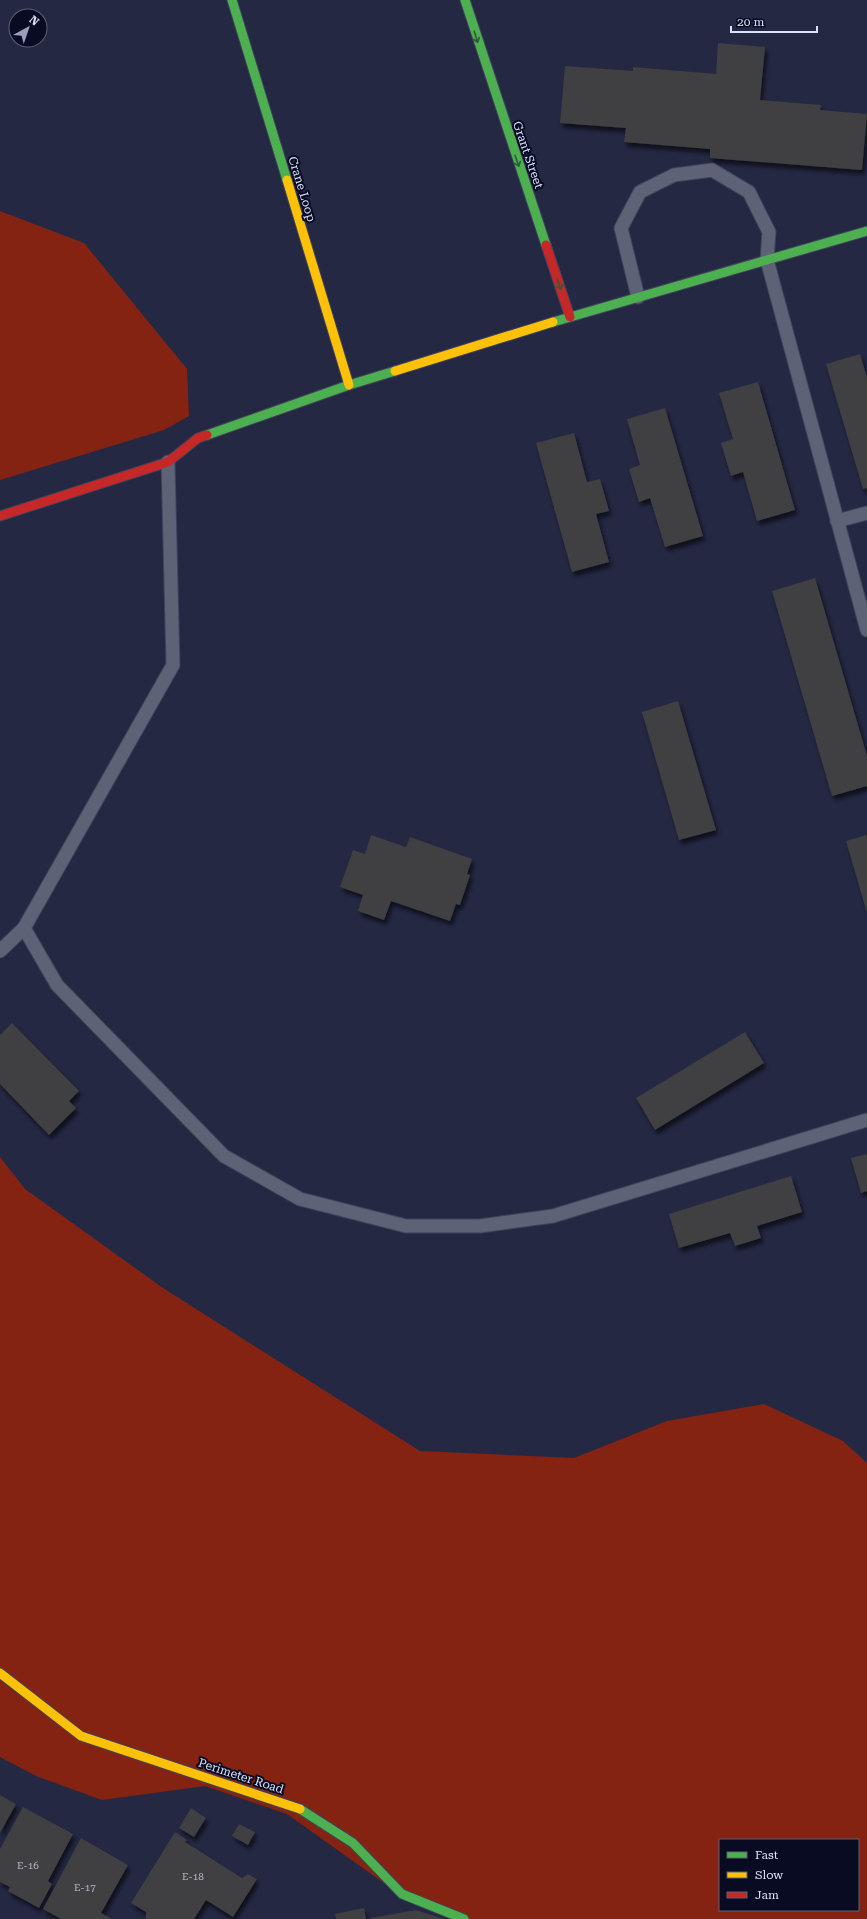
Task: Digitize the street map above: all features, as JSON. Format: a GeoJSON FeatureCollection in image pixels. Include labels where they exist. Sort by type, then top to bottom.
{"type":"FeatureCollection","features":[{"type":"Feature","properties":{"kind":"street","name":"Crane Loop"},"geometry":{"type":"LineString","coordinates":[[232,0],[349,385]]}},
{"type":"Feature","properties":{"kind":"street","name":"Grant Street"},"geometry":{"type":"LineString","coordinates":[[465,0],[570,317]]}},
{"type":"Feature","properties":{"kind":"street"},"geometry":{"type":"LineString","coordinates":[[0,516],[168,462],[198,438],[349,385],[570,317],[867,231]]}},
{"type":"Feature","properties":{"kind":"street","name":"Perimeter Road"},"geometry":{"type":"LineString","coordinates":[[0,1673],[81,1736],[298,1808],[353,1843],[402,1894],[464,1919]]}},
{"type":"Feature","properties":{"kind":"lane"},"geometry":{"type":"LineString","coordinates":[[638,297],[621,228],[640,192],[674,175],[712,170],[749,192],[769,232],[767,260],[867,630]]}},
{"type":"Feature","properties":{"kind":"lane"},"geometry":{"type":"LineString","coordinates":[[0,951],[24,928],[173,665],[168,462]]}},
{"type":"Feature","properties":{"kind":"lane"},"geometry":{"type":"LineString","coordinates":[[837,521],[867,513]]}},
{"type":"Feature","properties":{"kind":"lane"},"geometry":{"type":"LineString","coordinates":[[24,928],[57,985],[224,1156],[300,1198],[406,1226],[480,1226],[553,1216],[867,1120]]}},
{"type":"Feature","properties":{"kind":"shaded area"},"geometry":{"type":"Polygon","coordinates":[[[0,211],[84,243],[187,369],[189,416],[164,430],[0,480],[0,211]]]}},
{"type":"Feature","properties":{"kind":"shaded area"},"geometry":{"type":"Polygon","coordinates":[[[0,1157],[25,1189],[163,1288],[420,1451],[574,1458],[667,1421],[764,1404],[843,1441],[867,1463],[867,1919],[467,1919],[395,1891],[287,1814],[205,1786],[102,1800],[36,1776],[0,1757],[0,1157]]]}},
{"type":"Feature","properties":{"kind":"building"},"geometry":{"type":"Polygon","coordinates":[[[718,43],[765,47],[760,100],[821,105],[820,110],[867,114],[862,170],[710,158],[710,149],[624,142],[626,128],[560,123],[565,66],[633,71],[633,67],[716,74],[718,43]]]}},
{"type":"Feature","properties":{"kind":"building"},"geometry":{"type":"Polygon","coordinates":[[[860,354],[867,378],[867,488],[863,489],[826,364],[860,354]]]}},
{"type":"Feature","properties":{"kind":"building"},"geometry":{"type":"Polygon","coordinates":[[[758,382],[795,510],[757,521],[743,472],[731,476],[721,443],[733,439],[719,393],[758,382]]]}},
{"type":"Feature","properties":{"kind":"building"},"geometry":{"type":"Polygon","coordinates":[[[665,408],[703,536],[665,547],[650,498],[639,502],[629,469],[640,465],[627,419],[665,408]]]}},
{"type":"Feature","properties":{"kind":"building"},"geometry":{"type":"Polygon","coordinates":[[[574,433],[587,482],[600,479],[609,511],[596,514],[609,562],[572,572],[536,443],[574,433]]]}},
{"type":"Feature","properties":{"kind":"building"},"geometry":{"type":"Polygon","coordinates":[[[815,578],[867,756],[867,786],[832,796],[772,591],[815,578]]]}},
{"type":"Feature","properties":{"kind":"building"},"geometry":{"type":"Polygon","coordinates":[[[678,701],[716,830],[679,840],[642,712],[678,701]]]}},
{"type":"Feature","properties":{"kind":"building"},"geometry":{"type":"Polygon","coordinates":[[[371,835],[406,847],[410,837],[472,859],[467,874],[470,875],[460,905],[456,904],[450,921],[391,901],[384,920],[358,911],[363,895],[340,887],[353,850],[365,854],[371,835]]]}},
{"type":"Feature","properties":{"kind":"building"},"geometry":{"type":"Polygon","coordinates":[[[867,835],[867,913],[846,841],[867,835]]]}},
{"type":"Feature","properties":{"kind":"building"},"geometry":{"type":"Polygon","coordinates":[[[12,1023],[79,1091],[69,1101],[76,1108],[49,1135],[0,1084],[0,1035],[12,1023]]]}},
{"type":"Feature","properties":{"kind":"building"},"geometry":{"type":"Polygon","coordinates":[[[745,1032],[764,1063],[655,1130],[636,1098],[745,1032]]]}},
{"type":"Feature","properties":{"kind":"building"},"geometry":{"type":"Polygon","coordinates":[[[867,1154],[867,1191],[861,1193],[851,1158],[867,1154]]]}},
{"type":"Feature","properties":{"kind":"building"},"geometry":{"type":"Polygon","coordinates":[[[791,1176],[802,1212],[757,1226],[761,1238],[735,1246],[730,1233],[679,1248],[669,1214],[791,1176]]]}},
{"type":"Feature","properties":{"kind":"building"},"geometry":{"type":"Polygon","coordinates":[[[0,1795],[16,1804],[0,1833],[0,1795]]]}},
{"type":"Feature","properties":{"kind":"building"},"geometry":{"type":"Polygon","coordinates":[[[23,1807],[73,1834],[48,1881],[52,1884],[39,1908],[8,1891],[10,1887],[0,1882],[0,1849],[23,1807]]]}},
{"type":"Feature","properties":{"kind":"building"},"geometry":{"type":"Polygon","coordinates":[[[191,1808],[206,1818],[194,1837],[179,1828],[191,1808]]]}},
{"type":"Feature","properties":{"kind":"building"},"geometry":{"type":"Polygon","coordinates":[[[239,1824],[255,1832],[248,1845],[232,1836],[239,1824]]]}},
{"type":"Feature","properties":{"kind":"building"},"geometry":{"type":"Polygon","coordinates":[[[175,1832],[187,1840],[185,1842],[242,1878],[248,1874],[257,1879],[233,1917],[206,1900],[194,1919],[146,1919],[146,1912],[131,1903],[175,1832]]]}},
{"type":"Feature","properties":{"kind":"building"},"geometry":{"type":"Polygon","coordinates":[[[81,1838],[128,1865],[101,1913],[112,1919],[61,1919],[43,1909],[81,1838]]]}},
{"type":"Feature","properties":{"kind":"building"},"geometry":{"type":"Polygon","coordinates":[[[364,1908],[366,1919],[336,1919],[335,1914],[364,1908]]]}},
{"type":"Feature","properties":{"kind":"building"},"geometry":{"type":"Polygon","coordinates":[[[416,1910],[444,1919],[371,1919],[371,1918],[416,1910]]]}},
{"type":"Feature","properties":{"kind":"traffic: fast"},"geometry":{"type":"LineString","coordinates":[[232,0],[287,180]]}},
{"type":"Feature","properties":{"kind":"traffic: fast"},"geometry":{"type":"LineString","coordinates":[[465,0],[546,245]]}},
{"type":"Feature","properties":{"kind":"traffic: fast"},"geometry":{"type":"LineString","coordinates":[[553,322],[867,231]]}},
{"type":"Feature","properties":{"kind":"traffic: fast"},"geometry":{"type":"LineString","coordinates":[[207,435],[349,385],[395,371]]}},
{"type":"Feature","properties":{"kind":"traffic: fast"},"geometry":{"type":"LineString","coordinates":[[300,1809],[353,1843],[402,1894],[464,1919]]}},
{"type":"Feature","properties":{"kind":"traffic: slow"},"geometry":{"type":"LineString","coordinates":[[287,180],[349,385]]}},
{"type":"Feature","properties":{"kind":"traffic: slow"},"geometry":{"type":"LineString","coordinates":[[395,371],[553,322]]}},
{"type":"Feature","properties":{"kind":"traffic: slow"},"geometry":{"type":"LineString","coordinates":[[0,1673],[81,1736],[300,1809]]}},
{"type":"Feature","properties":{"kind":"traffic: jam"},"geometry":{"type":"LineString","coordinates":[[546,245],[570,317]]}},
{"type":"Feature","properties":{"kind":"traffic: jam"},"geometry":{"type":"LineString","coordinates":[[0,516],[168,462],[198,438],[207,435]]}}]}
